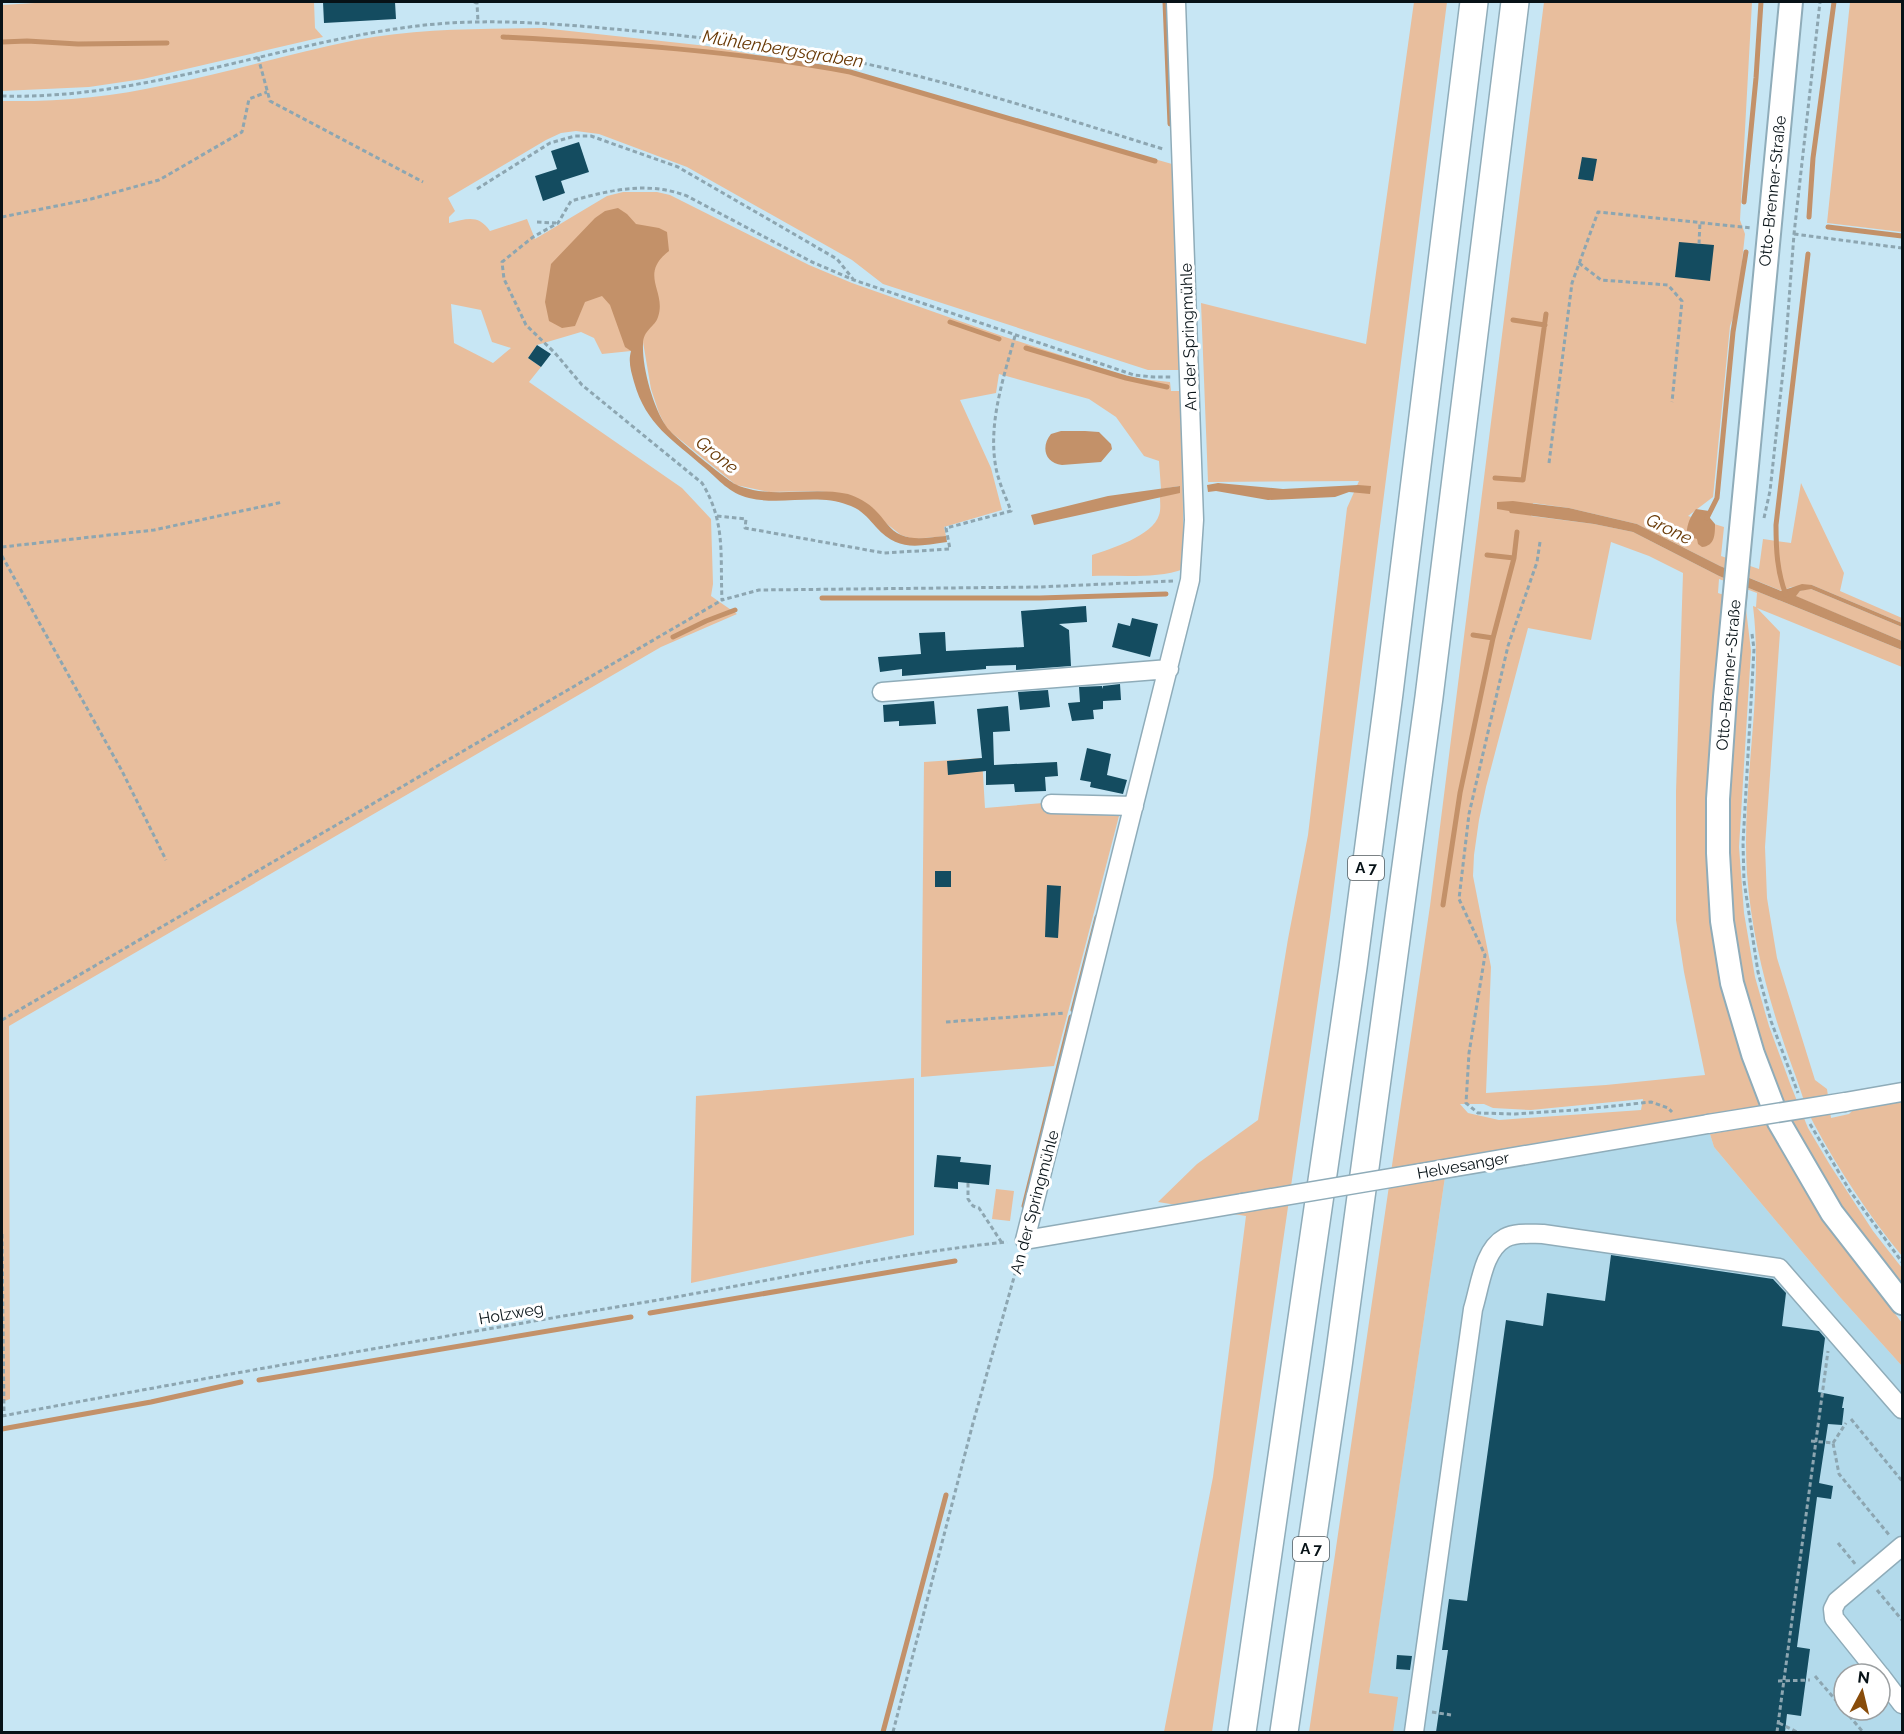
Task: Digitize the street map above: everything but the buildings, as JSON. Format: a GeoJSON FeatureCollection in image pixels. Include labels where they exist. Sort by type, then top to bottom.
{"type":"FeatureCollection","features":[{"type":"Feature","properties":{"kind":"highway","name":"A 7"},"geometry":{"type":"LineString","coordinates":[[1242,1732],[1353,967],[1474,2]]}},
{"type":"Feature","properties":{"kind":"highway","name":"A 7"},"geometry":{"type":"LineString","coordinates":[[1284,1732],[1340,1354],[1427,708],[1515,2]]}},
{"type":"Feature","properties":{"kind":"main road","name":"Otto-Brenner-Straße"},"geometry":{"type":"LineString","coordinates":[[1791,2],[1738,552],[1720,776],[1718,853],[1722,921],[1732,983],[1753,1054],[1779,1122],[1832,1214],[1902,1304]]}},
{"type":"Feature","properties":{"kind":"street","name":"An der Springmühle"},"geometry":{"type":"LineString","coordinates":[[1025,1240],[1190,580],[1194,520],[1176,2]]}},
{"type":"Feature","properties":{"kind":"street"},"geometry":{"type":"LineString","coordinates":[[882,692],[1169,669]]}},
{"type":"Feature","properties":{"kind":"street"},"geometry":{"type":"LineString","coordinates":[[1051,804],[1134,806]]}},
{"type":"Feature","properties":{"kind":"street","name":"Helvesanger"},"geometry":{"type":"LineString","coordinates":[[1025,1240],[1902,1092]]}},
{"type":"Feature","properties":{"kind":"street"},"geometry":{"type":"LineString","coordinates":[[1414,1732],[1473,1309],[1487,1260],[1505,1238],[1519,1234],[1543,1234],[1779,1268],[1902,1408]]}},
{"type":"Feature","properties":{"kind":"street"},"geometry":{"type":"LineString","coordinates":[[1870,1662],[1834,1618],[1833,1609],[1837,1601],[1901,1547]]}},
{"type":"Feature","properties":{"kind":"street"},"geometry":{"type":"LineString","coordinates":[[1892,1691],[1902,1704]]}},
{"type":"Feature","properties":{"kind":"path"},"geometry":{"type":"LineString","coordinates":[[474,2],[477,3],[478,22]]}},
{"type":"Feature","properties":{"kind":"path"},"geometry":{"type":"LineString","coordinates":[[1762,524],[1770,491],[1785,353],[1794,234],[1820,2]]}},
{"type":"Feature","properties":{"kind":"path"},"geometry":{"type":"LineString","coordinates":[[2,96],[39,96],[111,89],[162,80],[347,36],[419,25],[478,22],[544,23],[707,39],[849,61],[954,86],[1182,154]]}},
{"type":"Feature","properties":{"kind":"path"},"geometry":{"type":"LineString","coordinates":[[258,57],[270,101],[423,182]]}},
{"type":"Feature","properties":{"kind":"path"},"geometry":{"type":"LineString","coordinates":[[2,217],[91,200],[159,180],[242,132],[249,99],[267,92]]}},
{"type":"Feature","properties":{"kind":"path"},"geometry":{"type":"LineString","coordinates":[[477,189],[550,143],[575,136],[591,136],[678,167],[697,177],[837,259],[854,280]]}},
{"type":"Feature","properties":{"kind":"path"},"geometry":{"type":"LineString","coordinates":[[722,600],[721,546],[717,516],[712,500],[702,483],[582,385],[555,353],[526,325],[504,279],[502,262],[533,237],[558,223],[571,201],[609,190],[649,187],[674,190],[812,262],[854,280],[1134,375],[1190,376]]}},
{"type":"Feature","properties":{"kind":"path"},"geometry":{"type":"LineString","coordinates":[[1550,463],[1572,284],[1598,212],[1768,229]]}},
{"type":"Feature","properties":{"kind":"path"},"geometry":{"type":"LineString","coordinates":[[537,222],[558,223]]}},
{"type":"Feature","properties":{"kind":"path"},"geometry":{"type":"LineString","coordinates":[[1699,244],[1700,222]]}},
{"type":"Feature","properties":{"kind":"path"},"geometry":{"type":"LineString","coordinates":[[1794,234],[1902,248]]}},
{"type":"Feature","properties":{"kind":"path"},"geometry":{"type":"LineString","coordinates":[[1579,263],[1601,280],[1668,285],[1682,301],[1672,402]]}},
{"type":"Feature","properties":{"kind":"path"},"geometry":{"type":"LineString","coordinates":[[717,516],[746,519],[745,528],[884,553],[950,549],[946,528],[1011,511],[995,463],[994,436],[996,408],[1015,336]]}},
{"type":"Feature","properties":{"kind":"path"},"geometry":{"type":"LineString","coordinates":[[2,547],[154,530],[283,502]]}},
{"type":"Feature","properties":{"kind":"path"},"geometry":{"type":"LineString","coordinates":[[1540,542],[1537,562],[1508,646],[1469,814],[1459,899],[1485,955],[1469,1053],[1466,1103],[1478,1113],[1515,1114],[1651,1102],[1668,1108],[1688,1128]]}},
{"type":"Feature","properties":{"kind":"path"},"geometry":{"type":"LineString","coordinates":[[2,556],[122,771],[166,860]]}},
{"type":"Feature","properties":{"kind":"path"},"geometry":{"type":"LineString","coordinates":[[2,1020],[722,600],[759,590],[1039,587],[1190,580]]}},
{"type":"Feature","properties":{"kind":"path"},"geometry":{"type":"LineString","coordinates":[[1752,631],[1754,649],[1743,843],[1744,881],[1758,972],[1772,1021],[1799,1098]]}},
{"type":"Feature","properties":{"kind":"path"},"geometry":{"type":"LineString","coordinates":[[945,1022],[1082,1012]]}},
{"type":"Feature","properties":{"kind":"path"},"geometry":{"type":"LineString","coordinates":[[1808,1119],[1850,1191],[1902,1262]]}},
{"type":"Feature","properties":{"kind":"path"},"geometry":{"type":"LineString","coordinates":[[968,1183],[968,1199],[979,1208],[1002,1243]]}},
{"type":"Feature","properties":{"kind":"path"},"geometry":{"type":"LineString","coordinates":[[2,1234],[3,1415]]}},
{"type":"Feature","properties":{"kind":"path","name":"Holzweg"},"geometry":{"type":"LineString","coordinates":[[3,1415],[241,1371],[688,1295],[929,1250],[1025,1240]]}},
{"type":"Feature","properties":{"kind":"path","name":"An der Springmühle"},"geometry":{"type":"LineString","coordinates":[[893,1732],[973,1423],[1025,1240]]}},
{"type":"Feature","properties":{"kind":"path"},"geometry":{"type":"LineString","coordinates":[[1777,1732],[1832,1326]]}},
{"type":"Feature","properties":{"kind":"path"},"geometry":{"type":"LineString","coordinates":[[1851,1419],[1902,1481]]}},
{"type":"Feature","properties":{"kind":"path"},"geometry":{"type":"LineString","coordinates":[[1846,1423],[1833,1443],[1839,1474],[1901,1547]]}},
{"type":"Feature","properties":{"kind":"path"},"geometry":{"type":"LineString","coordinates":[[1811,1441],[1833,1443]]}},
{"type":"Feature","properties":{"kind":"path"},"geometry":{"type":"LineString","coordinates":[[1815,1676],[1863,1732]]}},
{"type":"Feature","properties":{"kind":"path"},"geometry":{"type":"LineString","coordinates":[[1778,1681],[1809,1680]]}},
{"type":"Feature","properties":{"kind":"path"},"geometry":{"type":"LineString","coordinates":[[1779,1723],[1797,1732]]}},
{"type":"Feature","properties":{"kind":"shaded area"},"geometry":{"type":"Polygon","coordinates":[[[51,2],[314,2],[315,28],[323,37],[143,79],[89,87],[2,91],[2,5],[51,2]]]}},
{"type":"Feature","properties":{"kind":"shaded area"},"geometry":{"type":"Polygon","coordinates":[[[1414,2],[1447,2],[1330,917],[1212,1732],[1164,1732],[1213,1477],[1246,1216],[1158,1202],[1197,1164],[1258,1120],[1308,835],[1347,508],[1359,481],[1208,482],[1201,303],[1366,344],[1414,2]]]}},
{"type":"Feature","properties":{"kind":"shaded area"},"geometry":{"type":"Polygon","coordinates":[[[1544,2],[1752,2],[1740,220],[1745,234],[1737,307],[1730,326],[1713,497],[1688,516],[1724,527],[1721,556],[1759,569],[1763,539],[1791,543],[1801,483],[1844,573],[1840,591],[1902,618],[1902,623],[1812,585],[1791,587],[1782,591],[1720,566],[1637,524],[1569,508],[1533,503],[1531,516],[1594,524],[1633,532],[1719,576],[1902,650],[1902,667],[1757,608],[1780,632],[1765,847],[1767,898],[1777,958],[1815,1080],[1827,1089],[1831,1118],[1849,1114],[1854,1109],[1902,1102],[1902,1256],[1855,1192],[1814,1124],[1805,1104],[1770,997],[1753,924],[1747,874],[1747,807],[1756,673],[1753,606],[1756,607],[1757,593],[1719,579],[1718,593],[1724,595],[1708,874],[1775,1134],[1816,1208],[1902,1323],[1902,1366],[1839,1296],[1714,1147],[1710,1134],[1756,1126],[1747,1108],[1406,1167],[1445,1177],[1369,1693],[1398,1697],[1393,1732],[1309,1732],[1430,906],[1544,2]],[[1611,542],[1591,640],[1528,628],[1486,787],[1479,820],[1473,876],[1491,967],[1486,1093],[1606,1085],[1705,1075],[1676,920],[1676,792],[1683,573],[1649,556],[1611,542]],[[1643,1099],[1531,1110],[1493,1108],[1484,1104],[1460,1104],[1468,1113],[1499,1120],[1641,1110],[1643,1099]]]}},
{"type":"Feature","properties":{"kind":"shaded area"},"geometry":{"type":"Polygon","coordinates":[[[1850,2],[1902,2],[1902,232],[1827,223],[1850,2]]]}},
{"type":"Feature","properties":{"kind":"shaded area"},"geometry":{"type":"Polygon","coordinates":[[[542,28],[707,46],[850,72],[1172,164],[1179,370],[1148,370],[883,284],[852,260],[687,167],[599,134],[576,131],[561,133],[448,198],[455,211],[449,217],[449,223],[472,219],[481,222],[490,231],[527,219],[535,239],[607,196],[623,192],[657,192],[670,195],[809,265],[852,283],[1005,337],[1132,378],[1170,382],[1171,391],[1181,391],[1184,569],[1151,575],[1092,576],[1092,555],[1130,541],[1149,529],[1159,515],[1160,497],[1180,492],[1179,486],[1161,489],[1159,461],[1144,456],[1116,417],[1089,399],[999,374],[996,393],[960,400],[991,468],[1002,510],[944,527],[946,536],[914,539],[901,535],[850,495],[818,491],[769,492],[736,485],[667,429],[651,389],[643,342],[631,351],[602,354],[594,338],[581,332],[537,345],[528,358],[541,367],[529,382],[682,488],[711,519],[713,584],[711,596],[737,614],[661,647],[9,1026],[10,1399],[2,1402],[2,101],[63,100],[125,93],[379,36],[449,30],[542,28]],[[451,304],[454,343],[493,363],[511,348],[492,342],[481,310],[451,304]]]}},
{"type":"Feature","properties":{"kind":"shaded area"},"geometry":{"type":"Polygon","coordinates":[[[618,208],[636,224],[659,228],[667,232],[669,251],[655,268],[654,276],[660,308],[658,317],[645,335],[643,353],[649,386],[661,418],[670,431],[710,466],[739,486],[765,492],[824,491],[848,494],[870,505],[890,527],[901,535],[917,538],[946,536],[947,542],[918,546],[900,544],[884,535],[857,509],[836,502],[761,500],[736,493],[725,486],[653,421],[639,397],[630,363],[631,351],[625,347],[610,305],[602,296],[585,302],[575,326],[562,328],[549,321],[545,302],[551,264],[595,218],[605,211],[618,208]]]}},
{"type":"Feature","properties":{"kind":"shaded area"},"geometry":{"type":"Polygon","coordinates":[[[1061,431],[1099,432],[1111,444],[1112,449],[1101,462],[1062,465],[1051,461],[1045,449],[1051,434],[1061,431]]]}},
{"type":"Feature","properties":{"kind":"shaded area"},"geometry":{"type":"Polygon","coordinates":[[[1218,483],[1283,489],[1371,486],[1370,494],[1349,492],[1335,497],[1268,500],[1216,491],[1208,492],[1207,485],[1218,483]]]}},
{"type":"Feature","properties":{"kind":"shaded area"},"geometry":{"type":"Polygon","coordinates":[[[1180,486],[1180,493],[1034,525],[1031,515],[1108,496],[1180,486]]]}},
{"type":"Feature","properties":{"kind":"shaded area"},"geometry":{"type":"Polygon","coordinates":[[[1513,501],[1569,508],[1637,524],[1720,566],[1781,591],[1802,584],[1812,585],[1902,623],[1902,627],[1811,589],[1800,591],[1796,596],[1902,641],[1902,650],[1719,576],[1633,532],[1497,509],[1497,502],[1513,501]]]}},
{"type":"Feature","properties":{"kind":"shaded area"},"geometry":{"type":"Polygon","coordinates":[[[1696,509],[1709,511],[1710,518],[1715,524],[1712,542],[1702,547],[1698,544],[1697,539],[1687,536],[1689,522],[1696,509]]]}},
{"type":"Feature","properties":{"kind":"shaded area"},"geometry":{"type":"Polygon","coordinates":[[[1806,589],[1811,589],[1902,627],[1902,641],[1795,596],[1806,589]]]}},
{"type":"Feature","properties":{"kind":"shaded area"},"geometry":{"type":"Polygon","coordinates":[[[1746,590],[1748,591],[1746,609],[1751,651],[1739,847],[1744,913],[1755,977],[1769,1026],[1808,1128],[1873,1231],[1902,1268],[1902,1287],[1849,1218],[1794,1125],[1768,1066],[1741,972],[1729,876],[1728,805],[1746,590]]]}},
{"type":"Feature","properties":{"kind":"shaded area"},"geometry":{"type":"Polygon","coordinates":[[[982,758],[985,808],[1043,803],[1120,812],[1054,1066],[921,1077],[924,762],[982,758]]]}},
{"type":"Feature","properties":{"kind":"shaded area"},"geometry":{"type":"Polygon","coordinates":[[[914,1078],[914,1235],[691,1283],[696,1096],[914,1078]]]}},
{"type":"Feature","properties":{"kind":"shaded area"},"geometry":{"type":"Polygon","coordinates":[[[1710,1134],[1714,1147],[1839,1296],[1902,1366],[1902,1732],[1363,1732],[1445,1177],[1710,1134]]]}},
{"type":"Feature","properties":{"kind":"shaded area"},"geometry":{"type":"Polygon","coordinates":[[[996,1189],[1014,1191],[1010,1221],[992,1219],[996,1189]]]}},
{"type":"Feature","properties":{"kind":"waterway"},"geometry":{"type":"LineString","coordinates":[[1165,2],[1170,124]]}},
{"type":"Feature","properties":{"kind":"waterway"},"geometry":{"type":"LineString","coordinates":[[1744,202],[1761,2]]}},
{"type":"Feature","properties":{"kind":"waterway"},"geometry":{"type":"LineString","coordinates":[[1809,217],[1813,158],[1834,2]]}},
{"type":"Feature","properties":{"kind":"waterway","name":"Mühlenbergsgraben"},"geometry":{"type":"LineString","coordinates":[[503,37],[677,49],[850,72],[1155,161]]}},
{"type":"Feature","properties":{"kind":"waterway","name":"Mühlenbergsgraben"},"geometry":{"type":"LineString","coordinates":[[2,42],[167,43]]}},
{"type":"Feature","properties":{"kind":"waterway"},"geometry":{"type":"LineString","coordinates":[[1828,227],[1902,236]]}},
{"type":"Feature","properties":{"kind":"waterway"},"geometry":{"type":"LineString","coordinates":[[1707,518],[1717,498],[1733,332],[1746,252]]}},
{"type":"Feature","properties":{"kind":"waterway"},"geometry":{"type":"LineString","coordinates":[[1786,595],[1778,560],[1776,525],[1808,254]]}},
{"type":"Feature","properties":{"kind":"waterway"},"geometry":{"type":"LineString","coordinates":[[1495,478],[1523,480],[1546,314]]}},
{"type":"Feature","properties":{"kind":"waterway"},"geometry":{"type":"LineString","coordinates":[[1513,320],[1545,325]]}},
{"type":"Feature","properties":{"kind":"waterway"},"geometry":{"type":"LineString","coordinates":[[950,322],[999,339]]}},
{"type":"Feature","properties":{"kind":"waterway"},"geometry":{"type":"LineString","coordinates":[[1026,348],[1126,378],[1167,387]]}},
{"type":"Feature","properties":{"kind":"waterway"},"geometry":{"type":"LineString","coordinates":[[1487,555],[1514,558],[1517,532]]}},
{"type":"Feature","properties":{"kind":"waterway"},"geometry":{"type":"LineString","coordinates":[[1443,905],[1460,793],[1493,638],[1514,558]]}},
{"type":"Feature","properties":{"kind":"waterway"},"geometry":{"type":"LineString","coordinates":[[822,598],[1040,598],[1166,594]]}},
{"type":"Feature","properties":{"kind":"waterway"},"geometry":{"type":"LineString","coordinates":[[673,637],[735,610]]}},
{"type":"Feature","properties":{"kind":"waterway"},"geometry":{"type":"LineString","coordinates":[[1473,635],[1493,638]]}},
{"type":"Feature","properties":{"kind":"waterway"},"geometry":{"type":"LineString","coordinates":[[1073,1010],[1097,917]]}},
{"type":"Feature","properties":{"kind":"waterway"},"geometry":{"type":"LineString","coordinates":[[1024,1206],[1071,1017]]}},
{"type":"Feature","properties":{"kind":"waterway"},"geometry":{"type":"LineString","coordinates":[[650,1313],[955,1261]]}},
{"type":"Feature","properties":{"kind":"waterway"},"geometry":{"type":"LineString","coordinates":[[259,1380],[631,1317]]}},
{"type":"Feature","properties":{"kind":"waterway"},"geometry":{"type":"LineString","coordinates":[[2,1429],[151,1402],[241,1382]]}},
{"type":"Feature","properties":{"kind":"waterway"},"geometry":{"type":"LineString","coordinates":[[883,1732],[946,1495]]}},
{"type":"Feature","properties":{"kind":"water label","name":"Grone"},"geometry":{"type":"Point","coordinates":[717,455]}},
{"type":"Feature","properties":{"kind":"water label","name":"Grone"},"geometry":{"type":"Point","coordinates":[1669,529]}}]}
